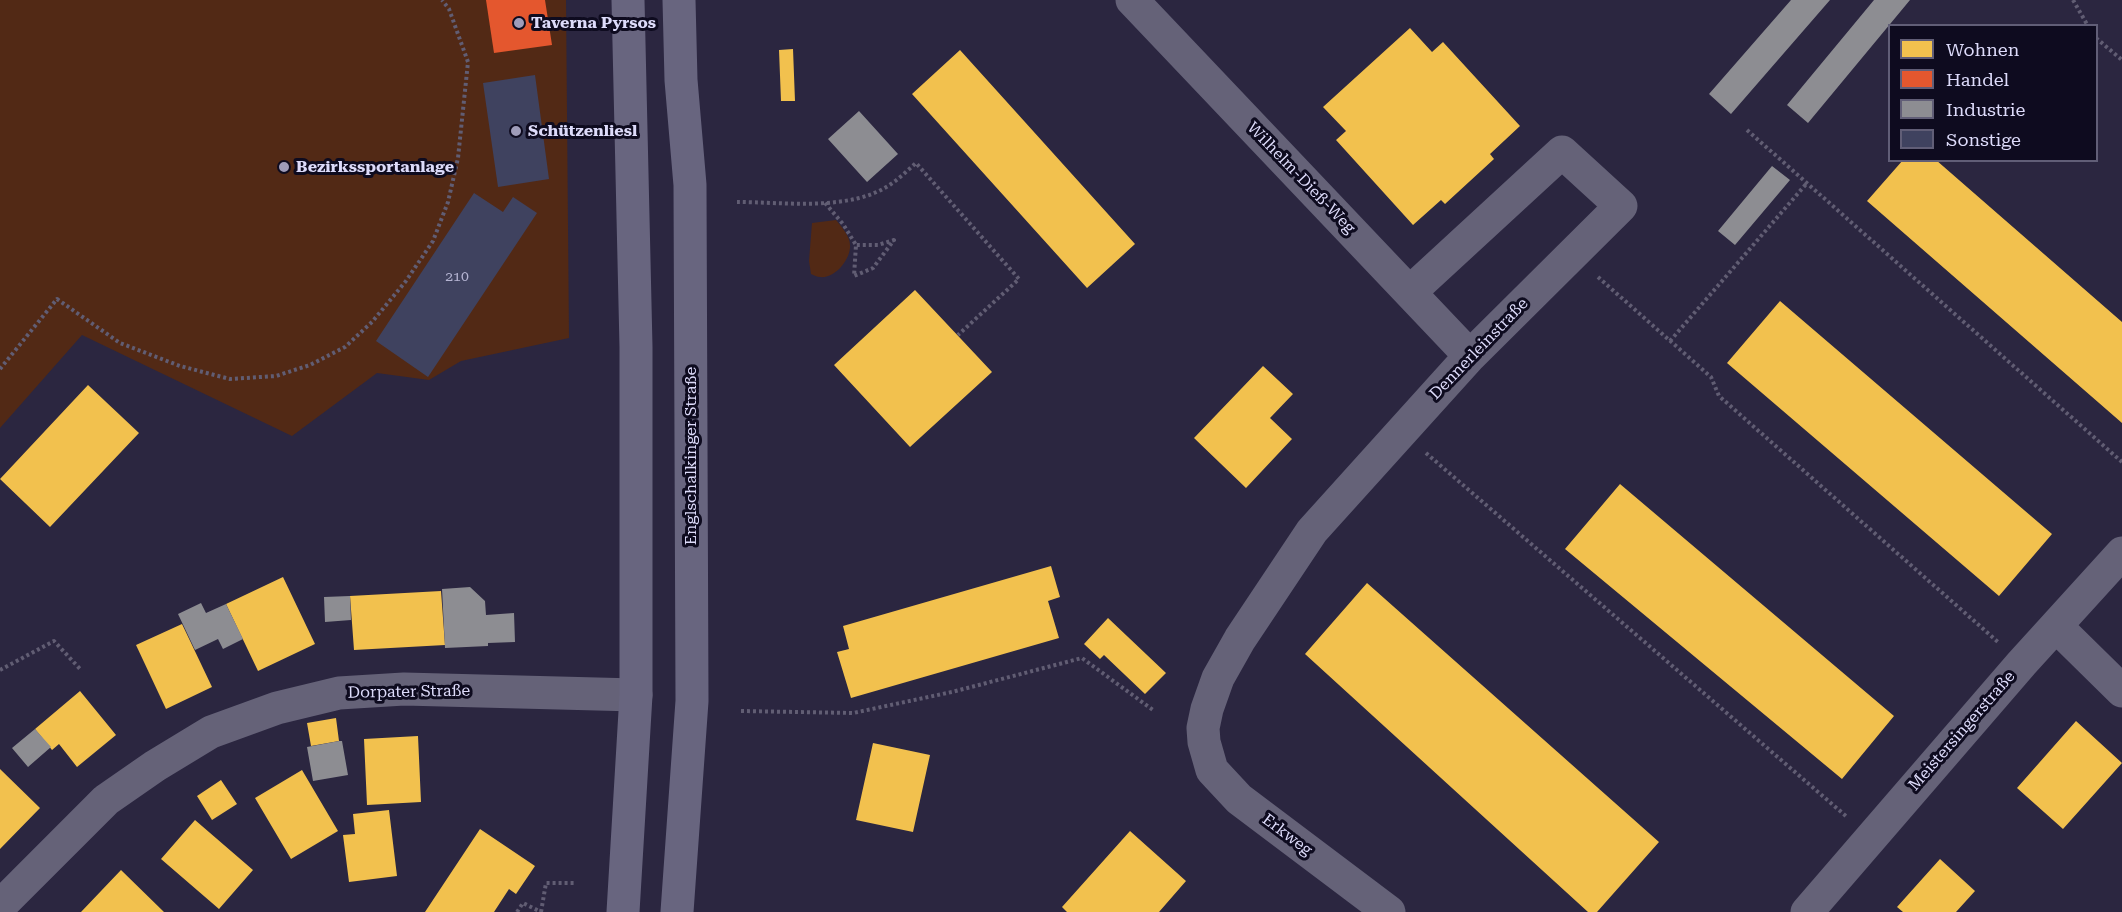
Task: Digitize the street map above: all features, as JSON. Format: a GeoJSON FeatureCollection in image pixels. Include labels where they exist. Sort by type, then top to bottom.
{"type":"FeatureCollection","features":[{"type":"Feature","properties":{"kind":"main road"},"geometry":{"type":"LineString","coordinates":[[623,912],[636,695],[636,347],[628,0]]}},
{"type":"Feature","properties":{"kind":"main road","name":"Englschalkinger Straße"},"geometry":{"type":"LineString","coordinates":[[677,912],[692,701],[690,185],[681,80],[679,0]]}},
{"type":"Feature","properties":{"kind":"street","name":"Wilhelm-Dieß-Weg"},"geometry":{"type":"LineString","coordinates":[[1132,0],[1470,356]]}},
{"type":"Feature","properties":{"kind":"street","name":"Dennerleinstraße"},"geometry":{"type":"LineString","coordinates":[[1204,742],[1203,728],[1218,678],[1240,639],[1312,531],[1470,356],[1621,206],[1562,152],[1410,292]]}},
{"type":"Feature","properties":{"kind":"street","name":"Meistersingerstraße"},"geometry":{"type":"LineString","coordinates":[[1817,908],[1870,837],[2122,553]]}},
{"type":"Feature","properties":{"kind":"street"},"geometry":{"type":"LineString","coordinates":[[2056,626],[2122,691]]}},
{"type":"Feature","properties":{"kind":"street","name":"Dorpater Straße"},"geometry":{"type":"LineString","coordinates":[[0,906],[106,800],[155,766],[211,732],[277,708],[339,693],[404,689],[636,695]]}},
{"type":"Feature","properties":{"kind":"street","name":"Erkweg"},"geometry":{"type":"LineString","coordinates":[[1204,742],[1212,770],[1239,799],[1389,912]]}},
{"type":"Feature","properties":{"kind":"path"},"geometry":{"type":"LineString","coordinates":[[0,369],[57,299],[120,343],[180,366],[230,378],[276,376],[309,365],[345,347],[372,322],[406,281],[433,242],[448,202],[458,159],[468,63],[449,9],[442,0]]}},
{"type":"Feature","properties":{"kind":"path"},"geometry":{"type":"LineString","coordinates":[[2073,0],[2087,24]]}},
{"type":"Feature","properties":{"kind":"path"},"geometry":{"type":"LineString","coordinates":[[2098,39],[2122,60]]}},
{"type":"Feature","properties":{"kind":"path"},"geometry":{"type":"LineString","coordinates":[[1747,130],[2122,462]]}},
{"type":"Feature","properties":{"kind":"path"},"geometry":{"type":"LineString","coordinates":[[736,202],[841,203],[890,185],[916,163],[1019,279],[958,335]]}},
{"type":"Feature","properties":{"kind":"path"},"geometry":{"type":"LineString","coordinates":[[1670,341],[1807,183]]}},
{"type":"Feature","properties":{"kind":"path"},"geometry":{"type":"LineString","coordinates":[[824,203],[843,224],[856,245],[854,276],[873,268],[894,240],[878,245],[856,245]]}},
{"type":"Feature","properties":{"kind":"path"},"geometry":{"type":"LineString","coordinates":[[1572,253],[1712,377],[1719,396],[2022,663]]}},
{"type":"Feature","properties":{"kind":"path"},"geometry":{"type":"LineString","coordinates":[[1401,432],[1870,837]]}},
{"type":"Feature","properties":{"kind":"path"},"geometry":{"type":"LineString","coordinates":[[0,670],[54,641],[81,670]]}},
{"type":"Feature","properties":{"kind":"path"},"geometry":{"type":"LineString","coordinates":[[741,711],[853,713],[952,692],[1082,658],[1153,710]]}},
{"type":"Feature","properties":{"kind":"path"},"geometry":{"type":"LineString","coordinates":[[517,912],[523,903],[541,912],[546,883],[576,883]]}},
{"type":"Feature","properties":{"kind":"shaded area","name":"Bezirkssportanlage"},"geometry":{"type":"Polygon","coordinates":[[[0,0],[566,0],[569,338],[461,361],[429,380],[377,373],[292,436],[82,335],[0,428],[0,0]]]}},
{"type":"Feature","properties":{"kind":"shaded area"},"geometry":{"type":"Polygon","coordinates":[[[836,220],[849,238],[848,256],[841,267],[831,275],[820,277],[811,274],[809,261],[812,223],[836,220]]]}},
{"type":"Feature","properties":{"kind":"building: Wohnen"},"geometry":{"type":"Polygon","coordinates":[[[1410,28],[1432,52],[1443,42],[1520,126],[1490,154],[1494,159],[1445,204],[1441,200],[1413,225],[1336,140],[1346,131],[1323,107],[1410,28]]]}},
{"type":"Feature","properties":{"kind":"building: Wohnen"},"geometry":{"type":"Polygon","coordinates":[[[793,49],[795,101],[781,101],[779,50],[793,49]]]}},
{"type":"Feature","properties":{"kind":"building: Wohnen"},"geometry":{"type":"Polygon","coordinates":[[[960,50],[1135,244],[1087,288],[912,94],[960,50]]]}},
{"type":"Feature","properties":{"kind":"building: Wohnen"},"geometry":{"type":"Polygon","coordinates":[[[1901,162],[1938,162],[2122,322],[2122,423],[1867,201],[1901,162]]]}},
{"type":"Feature","properties":{"kind":"building: Wohnen"},"geometry":{"type":"Polygon","coordinates":[[[915,290],[992,372],[910,447],[834,365],[915,290]]]}},
{"type":"Feature","properties":{"kind":"building: Wohnen"},"geometry":{"type":"Polygon","coordinates":[[[1780,301],[2052,534],[1999,596],[1727,363],[1780,301]]]}},
{"type":"Feature","properties":{"kind":"building: Wohnen"},"geometry":{"type":"Polygon","coordinates":[[[1263,366],[1293,394],[1270,418],[1292,439],[1246,488],[1194,438],[1263,366]]]}},
{"type":"Feature","properties":{"kind":"building: Wohnen"},"geometry":{"type":"Polygon","coordinates":[[[88,385],[139,433],[50,527],[0,479],[88,385]]]}},
{"type":"Feature","properties":{"kind":"building: Wohnen"},"geometry":{"type":"Polygon","coordinates":[[[1620,484],[1894,716],[1842,779],[1565,549],[1620,484]]]}},
{"type":"Feature","properties":{"kind":"building: Wohnen"},"geometry":{"type":"Polygon","coordinates":[[[1051,566],[1060,597],[1048,601],[1059,638],[851,698],[837,652],[849,649],[843,626],[1051,566]]]}},
{"type":"Feature","properties":{"kind":"building: Wohnen"},"geometry":{"type":"Polygon","coordinates":[[[283,577],[315,644],[258,671],[226,604],[283,577]]]}},
{"type":"Feature","properties":{"kind":"building: Wohnen"},"geometry":{"type":"Polygon","coordinates":[[[1367,583],[1659,842],[1597,912],[1588,912],[1305,654],[1367,583]]]}},
{"type":"Feature","properties":{"kind":"building: Wohnen"},"geometry":{"type":"Polygon","coordinates":[[[441,591],[445,645],[354,650],[350,596],[441,591]]]}},
{"type":"Feature","properties":{"kind":"building: Wohnen"},"geometry":{"type":"Polygon","coordinates":[[[1108,618],[1166,673],[1145,694],[1104,655],[1100,659],[1084,644],[1108,618]]]}},
{"type":"Feature","properties":{"kind":"building: Wohnen"},"geometry":{"type":"Polygon","coordinates":[[[182,624],[212,687],[166,709],[136,645],[182,624]]]}},
{"type":"Feature","properties":{"kind":"building: Wohnen"},"geometry":{"type":"Polygon","coordinates":[[[80,691],[116,735],[77,767],[59,744],[52,750],[35,729],[80,691]]]}},
{"type":"Feature","properties":{"kind":"building: Wohnen"},"geometry":{"type":"Polygon","coordinates":[[[336,718],[339,741],[311,746],[307,723],[336,718]]]}},
{"type":"Feature","properties":{"kind":"building: Wohnen"},"geometry":{"type":"Polygon","coordinates":[[[2076,721],[2122,763],[2063,829],[2017,788],[2076,721]]]}},
{"type":"Feature","properties":{"kind":"building: Wohnen"},"geometry":{"type":"Polygon","coordinates":[[[418,736],[421,802],[367,805],[364,739],[418,736]]]}},
{"type":"Feature","properties":{"kind":"building: Wohnen"},"geometry":{"type":"Polygon","coordinates":[[[873,743],[930,755],[913,832],[856,820],[873,743]]]}},
{"type":"Feature","properties":{"kind":"building: Wohnen"},"geometry":{"type":"Polygon","coordinates":[[[0,769],[40,808],[0,849],[0,769]]]}},
{"type":"Feature","properties":{"kind":"building: Wohnen"},"geometry":{"type":"Polygon","coordinates":[[[302,770],[338,831],[291,859],[255,798],[302,770]]]}},
{"type":"Feature","properties":{"kind":"building: Wohnen"},"geometry":{"type":"Polygon","coordinates":[[[221,780],[237,804],[212,820],[197,796],[221,780]]]}},
{"type":"Feature","properties":{"kind":"building: Wohnen"},"geometry":{"type":"Polygon","coordinates":[[[389,810],[397,876],[349,882],[343,835],[355,834],[353,814],[389,810]]]}},
{"type":"Feature","properties":{"kind":"building: Wohnen"},"geometry":{"type":"Polygon","coordinates":[[[195,820],[253,870],[219,909],[161,859],[195,820]]]}},
{"type":"Feature","properties":{"kind":"building: Wohnen"},"geometry":{"type":"Polygon","coordinates":[[[480,829],[535,866],[516,894],[509,889],[494,912],[425,912],[480,829]]]}},
{"type":"Feature","properties":{"kind":"building: Wohnen"},"geometry":{"type":"Polygon","coordinates":[[[1130,831],[1186,881],[1159,912],[1067,912],[1062,907],[1130,831]]]}},
{"type":"Feature","properties":{"kind":"building: Wohnen"},"geometry":{"type":"Polygon","coordinates":[[[1940,859],[1975,891],[1956,912],[1903,912],[1897,907],[1940,859]]]}},
{"type":"Feature","properties":{"kind":"building: Wohnen"},"geometry":{"type":"Polygon","coordinates":[[[121,870],[164,912],[81,912],[121,870]]]}},
{"type":"Feature","properties":{"kind":"building: Handel","name":"Taverna Pyrsos"},"geometry":{"type":"Polygon","coordinates":[[[486,0],[545,0],[552,45],[494,53],[486,0]]]}},
{"type":"Feature","properties":{"kind":"building: Industrie"},"geometry":{"type":"Polygon","coordinates":[[[1791,0],[1830,0],[1731,114],[1709,94],[1791,0]]]}},
{"type":"Feature","properties":{"kind":"building: Industrie"},"geometry":{"type":"Polygon","coordinates":[[[1874,0],[1910,0],[1808,123],[1787,105],[1874,0]]]}},
{"type":"Feature","properties":{"kind":"building: Industrie"},"geometry":{"type":"Polygon","coordinates":[[[859,111],[898,154],[867,182],[828,139],[859,111]]]}},
{"type":"Feature","properties":{"kind":"building: Industrie"},"geometry":{"type":"Polygon","coordinates":[[[1772,166],[1790,180],[1735,245],[1718,231],[1772,166]]]}},
{"type":"Feature","properties":{"kind":"building: Industrie"},"geometry":{"type":"Polygon","coordinates":[[[470,587],[485,601],[486,615],[514,613],[515,642],[445,648],[442,589],[470,587]]]}},
{"type":"Feature","properties":{"kind":"building: Industrie"},"geometry":{"type":"Polygon","coordinates":[[[350,596],[351,620],[325,622],[324,597],[350,596]]]}},
{"type":"Feature","properties":{"kind":"building: Industrie"},"geometry":{"type":"Polygon","coordinates":[[[201,603],[206,613],[226,604],[243,639],[223,649],[218,639],[195,650],[178,614],[201,603]]]}},
{"type":"Feature","properties":{"kind":"building: Industrie"},"geometry":{"type":"Polygon","coordinates":[[[35,729],[51,747],[28,767],[12,748],[35,729]]]}},
{"type":"Feature","properties":{"kind":"building: Industrie"},"geometry":{"type":"Polygon","coordinates":[[[342,741],[348,775],[313,781],[307,747],[342,741]]]}},
{"type":"Feature","properties":{"kind":"building: Sonstige","name":"Schützenliesl"},"geometry":{"type":"Polygon","coordinates":[[[535,75],[549,179],[498,187],[483,83],[535,75]]]}},
{"type":"Feature","properties":{"kind":"building: Sonstige"},"geometry":{"type":"Polygon","coordinates":[[[474,193],[503,212],[513,197],[537,213],[428,377],[376,341],[474,193]]]}},
{"type":"Feature","properties":{"kind":"place","name":"Taverna Pyrsos"},"geometry":{"type":"Point","coordinates":[519,23]}},
{"type":"Feature","properties":{"kind":"place","name":"Schützenliesl"},"geometry":{"type":"Point","coordinates":[516,131]}},
{"type":"Feature","properties":{"kind":"place","name":"Bezirkssportanlage"},"geometry":{"type":"Point","coordinates":[284,167]}}]}
